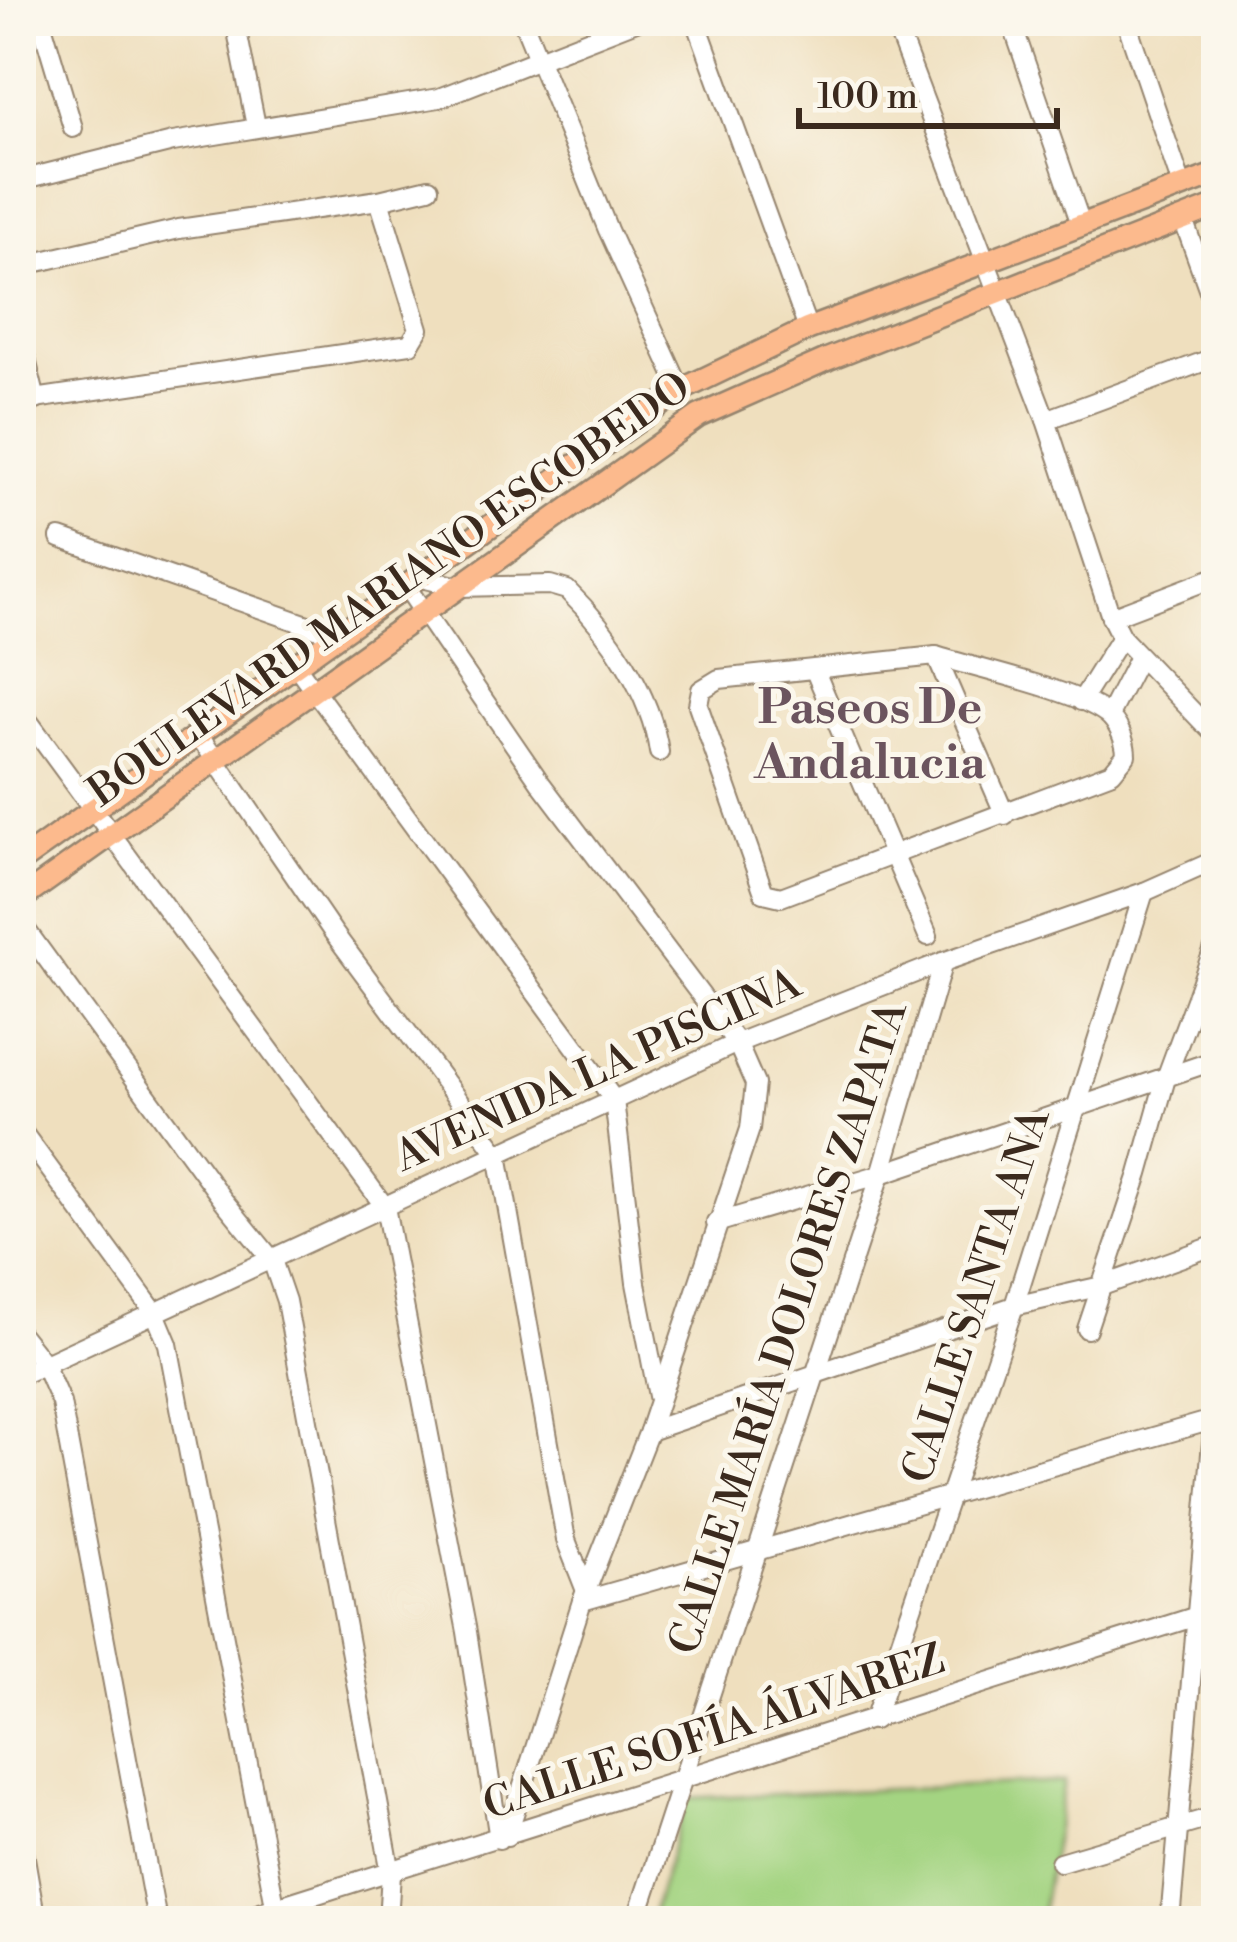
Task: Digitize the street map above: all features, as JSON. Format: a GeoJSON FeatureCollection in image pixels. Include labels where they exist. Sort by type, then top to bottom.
{"type":"FeatureCollection","features":[{"type":"Feature","properties":{"kind":"main road","name":"BOULEVARD MARIANO ESCOBEDO"},"geometry":{"type":"LineString","coordinates":[[21,861],[681,390],[808,329],[1216,174]]}},
{"type":"Feature","properties":{"kind":"main road","name":"BOULEVARD MARIANO ESCOBEDO"},"geometry":{"type":"LineString","coordinates":[[21,899],[557,515],[717,407],[1216,206]]}},
{"type":"Feature","properties":{"kind":"street"},"geometry":{"type":"LineString","coordinates":[[41,21],[73,128]]}},
{"type":"Feature","properties":{"kind":"street"},"geometry":{"type":"LineString","coordinates":[[235,21],[256,126]]}},
{"type":"Feature","properties":{"kind":"street"},"geometry":{"type":"LineString","coordinates":[[523,21],[608,230],[681,390]]}},
{"type":"Feature","properties":{"kind":"street"},"geometry":{"type":"LineString","coordinates":[[21,180],[152,146],[439,98],[636,21]]}},
{"type":"Feature","properties":{"kind":"street"},"geometry":{"type":"LineString","coordinates":[[696,21],[808,329]]}},
{"type":"Feature","properties":{"kind":"street"},"geometry":{"type":"LineString","coordinates":[[894,21],[1046,420],[1120,637],[1216,736]]}},
{"type":"Feature","properties":{"kind":"street"},"geometry":{"type":"LineString","coordinates":[[1011,21],[1081,224]]}},
{"type":"Feature","properties":{"kind":"street"},"geometry":{"type":"LineString","coordinates":[[1126,21],[1182,186]]}},
{"type":"Feature","properties":{"kind":"street"},"geometry":{"type":"LineString","coordinates":[[21,266],[179,229],[380,200],[430,188]]}},
{"type":"Feature","properties":{"kind":"street"},"geometry":{"type":"LineString","coordinates":[[21,339],[28,400],[400,346],[416,339],[419,329],[380,200]]}},
{"type":"Feature","properties":{"kind":"street"},"geometry":{"type":"LineString","coordinates":[[1183,219],[1216,310]]}},
{"type":"Feature","properties":{"kind":"street"},"geometry":{"type":"LineString","coordinates":[[1046,420],[1216,357]]}},
{"type":"Feature","properties":{"kind":"street"},"geometry":{"type":"LineString","coordinates":[[60,538],[336,635]]}},
{"type":"Feature","properties":{"kind":"street"},"geometry":{"type":"LineString","coordinates":[[1111,617],[1216,578]]}},
{"type":"Feature","properties":{"kind":"street"},"geometry":{"type":"LineString","coordinates":[[411,581],[459,587],[550,585],[567,590],[651,709],[659,752]]}},
{"type":"Feature","properties":{"kind":"street"},"geometry":{"type":"LineString","coordinates":[[411,581],[424,611],[542,785],[737,1043],[755,1084],[755,1110],[649,1431],[584,1596],[503,1838]]}},
{"type":"Feature","properties":{"kind":"street"},"geometry":{"type":"LineString","coordinates":[[1081,700],[1120,637]]}},
{"type":"Feature","properties":{"kind":"street"},"geometry":{"type":"LineString","coordinates":[[936,656],[1005,815]]}},
{"type":"Feature","properties":{"kind":"street"},"geometry":{"type":"LineString","coordinates":[[936,656],[1081,700],[1109,715],[1126,747],[1118,767],[1005,815],[781,897],[764,893],[755,878],[698,697],[706,685],[719,679],[936,656]]}},
{"type":"Feature","properties":{"kind":"street"},"geometry":{"type":"LineString","coordinates":[[1109,715],[1139,657]]}},
{"type":"Feature","properties":{"kind":"street"},"geometry":{"type":"LineString","coordinates":[[295,664],[614,1100],[636,1283],[658,1401]]}},
{"type":"Feature","properties":{"kind":"street"},"geometry":{"type":"LineString","coordinates":[[815,670],[928,936]]}},
{"type":"Feature","properties":{"kind":"street"},"geometry":{"type":"LineString","coordinates":[[21,711],[385,1207],[503,1838]]}},
{"type":"Feature","properties":{"kind":"street"},"geometry":{"type":"LineString","coordinates":[[197,733],[333,932],[498,1154],[566,1540],[584,1596]]}},
{"type":"Feature","properties":{"kind":"street","name":"AVENIDA LA PISCINA"},"geometry":{"type":"LineString","coordinates":[[21,1375],[737,1043],[943,962],[1144,892],[1216,860]]}},
{"type":"Feature","properties":{"kind":"street","name":"CALLE SANTA ANA"},"geometry":{"type":"LineString","coordinates":[[874,1720],[1015,1306],[1144,892]]}},
{"type":"Feature","properties":{"kind":"street"},"geometry":{"type":"LineString","coordinates":[[21,922],[272,1261],[286,1301],[391,1873],[388,1921]]}},
{"type":"Feature","properties":{"kind":"street"},"geometry":{"type":"LineString","coordinates":[[1087,1329],[1166,1078],[1216,943]]}},
{"type":"Feature","properties":{"kind":"street","name":"CALLE MARÍA DOLORES ZAPATA"},"geometry":{"type":"LineString","coordinates":[[636,1921],[881,1174],[943,962]]}},
{"type":"Feature","properties":{"kind":"street"},"geometry":{"type":"LineString","coordinates":[[716,1223],[881,1174],[1216,1060]]}},
{"type":"Feature","properties":{"kind":"street"},"geometry":{"type":"LineString","coordinates":[[21,1130],[154,1313],[167,1344],[277,1914]]}},
{"type":"Feature","properties":{"kind":"street"},"geometry":{"type":"LineString","coordinates":[[649,1431],[1015,1306],[1102,1286],[1216,1245]]}},
{"type":"Feature","properties":{"kind":"street"},"geometry":{"type":"LineString","coordinates":[[21,1335],[44,1364],[61,1402],[72,1448],[158,1921]]}},
{"type":"Feature","properties":{"kind":"street"},"geometry":{"type":"LineString","coordinates":[[1170,1921],[1215,1419],[1216,1361]]}},
{"type":"Feature","properties":{"kind":"street"},"geometry":{"type":"LineString","coordinates":[[584,1596],[758,1553],[1215,1419]]}},
{"type":"Feature","properties":{"kind":"street","name":"CALLE SOFÍA ÁLVAREZ"},"geometry":{"type":"LineString","coordinates":[[232,1921],[277,1914],[391,1873],[1216,1610]]}},
{"type":"Feature","properties":{"kind":"street"},"geometry":{"type":"LineString","coordinates":[[1060,1862],[1216,1816]]}},
{"type":"Feature","properties":{"kind":"street"},"geometry":{"type":"LineString","coordinates":[[21,1835],[36,1921]]}},
{"type":"Feature","properties":{"kind":"green space"},"geometry":{"type":"Polygon","coordinates":[[[1064,1782],[1040,1921],[650,1921],[687,1798],[1064,1782]]]}},
{"type":"Feature","properties":{"kind":"district","name":"Paseos De Andalucia"},"geometry":{"type":"Point","coordinates":[870,736]}}]}
